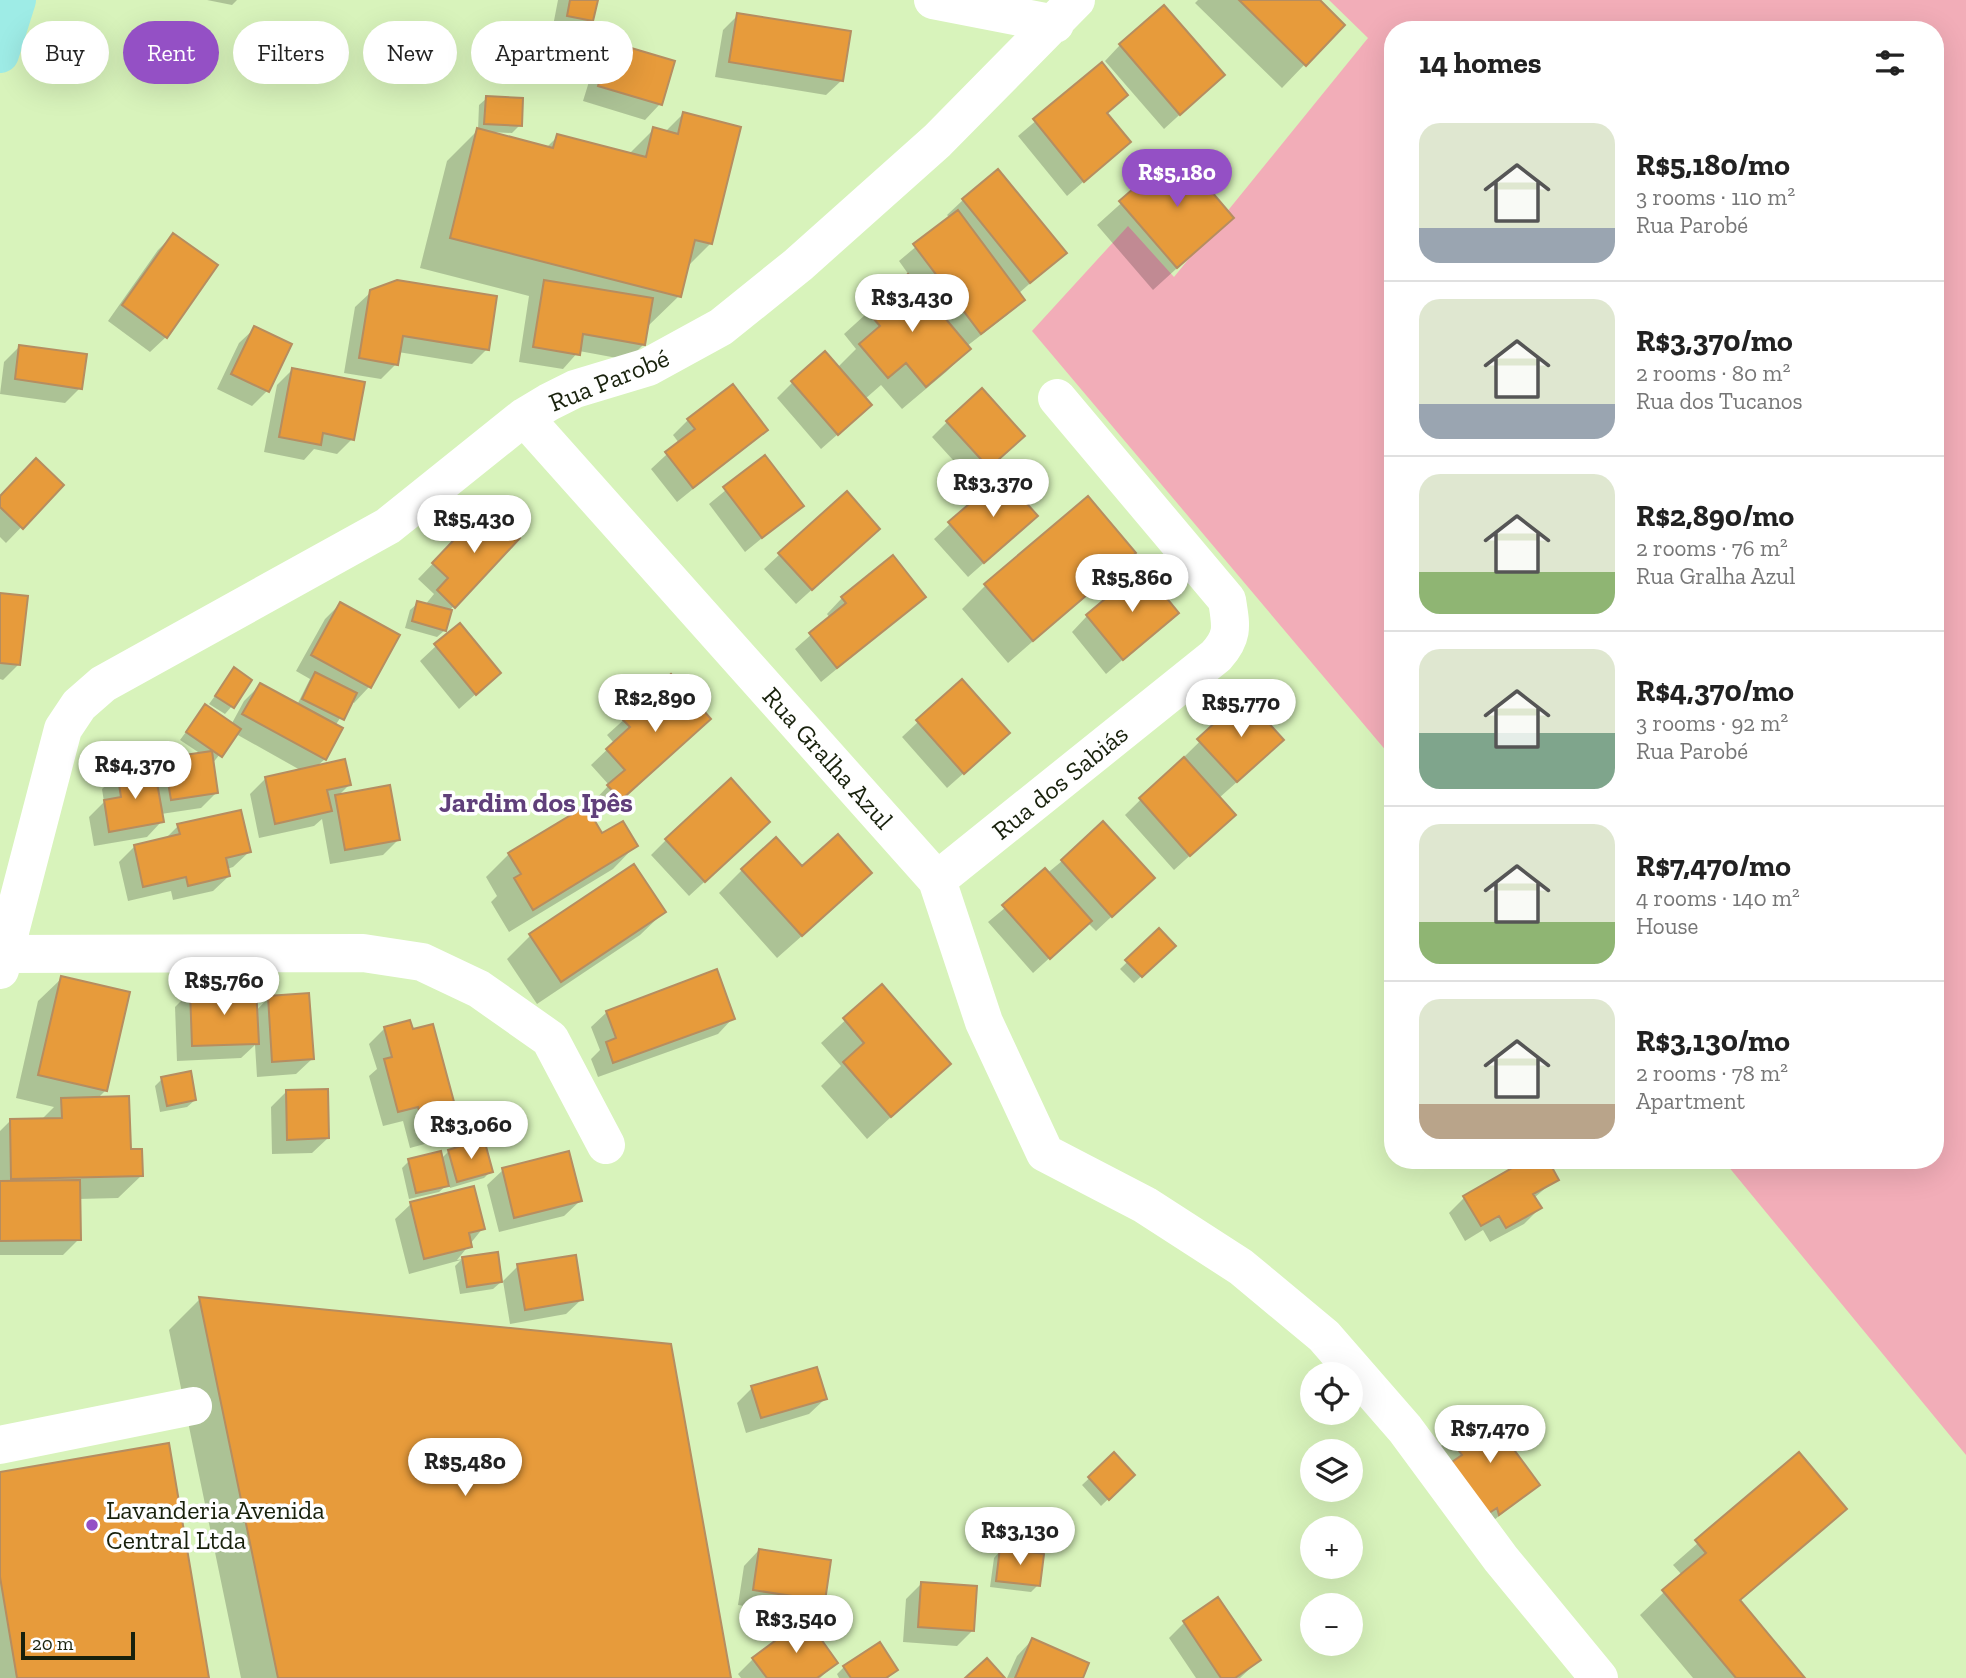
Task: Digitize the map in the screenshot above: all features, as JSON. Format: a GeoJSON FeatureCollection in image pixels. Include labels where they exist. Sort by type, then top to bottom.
{"type":"FeatureCollection","features":[{"type":"Feature","properties":{"kind":"main road"},"geometry":{"type":"LineString","coordinates":[[0,54],[17,0]]}},
{"type":"Feature","properties":{"kind":"street"},"geometry":{"type":"LineString","coordinates":[[933,0],[1065,12]]}},
{"type":"Feature","properties":{"kind":"street","name":"Rua Parobé"},"geometry":{"type":"LineString","coordinates":[[2,962],[63,729],[79,705],[103,684],[388,526],[524,417],[575,389],[648,367],[721,327],[798,265],[937,141],[1065,12]]}},
{"type":"Feature","properties":{"kind":"street","name":"Rua dos Sabiás"},"geometry":{"type":"LineString","coordinates":[[937,880],[1216,656],[1229,642],[1231,620],[1227,600],[1057,398]]}},
{"type":"Feature","properties":{"kind":"street","name":"Rua Gralha Azul"},"geometry":{"type":"LineString","coordinates":[[524,417],[937,880],[984,1022],[1045,1153],[1145,1205],[1241,1266],[1324,1336],[1405,1429],[1501,1559],[1599,1678]]}},
{"type":"Feature","properties":{"kind":"street"},"geometry":{"type":"LineString","coordinates":[[2,962],[363,954],[422,962],[479,989],[550,1039],[606,1145]]}},
{"type":"Feature","properties":{"kind":"street"},"geometry":{"type":"LineString","coordinates":[[0,1445],[193,1406]]}},
{"type":"Feature","properties":{"kind":"shaded area"},"geometry":{"type":"Polygon","coordinates":[[[1329,0],[1966,0],[1966,1455],[1730,1169],[1944,1169],[1944,21],[1384,21],[1384,748],[1032,331],[1128,226],[1174,277],[1368,38],[1329,0]]]}},
{"type":"Feature","properties":{"kind":"building"},"geometry":{"type":"Polygon","coordinates":[[[570,0],[598,0],[593,21],[567,16],[570,0]]]}},
{"type":"Feature","properties":{"kind":"building"},"geometry":{"type":"Polygon","coordinates":[[[1239,0],[1320,0],[1345,25],[1306,66],[1239,0]]]}},
{"type":"Feature","properties":{"kind":"building"},"geometry":{"type":"Polygon","coordinates":[[[1164,5],[1225,75],[1180,115],[1119,44],[1164,5]]]}},
{"type":"Feature","properties":{"kind":"building"},"geometry":{"type":"Polygon","coordinates":[[[737,13],[851,31],[843,81],[729,62],[737,13]]]}},
{"type":"Feature","properties":{"kind":"building"},"geometry":{"type":"Polygon","coordinates":[[[633,49],[675,61],[662,105],[598,86],[633,84],[633,49]]]}},
{"type":"Feature","properties":{"kind":"building"},"geometry":{"type":"Polygon","coordinates":[[[1102,62],[1128,95],[1107,113],[1131,142],[1084,182],[1033,119],[1102,62]]]}},
{"type":"Feature","properties":{"kind":"building"},"geometry":{"type":"Polygon","coordinates":[[[486,96],[523,98],[522,126],[484,124],[486,96]]]}},
{"type":"Feature","properties":{"kind":"building"},"geometry":{"type":"Polygon","coordinates":[[[683,112],[741,127],[712,244],[695,240],[681,297],[450,238],[477,128],[553,148],[557,134],[646,157],[653,127],[678,134],[683,112]]]}},
{"type":"Feature","properties":{"kind":"building"},"geometry":{"type":"Polygon","coordinates":[[[1177,151],[1234,218],[1177,268],[1119,201],[1177,151]]]}},
{"type":"Feature","properties":{"kind":"building"},"geometry":{"type":"Polygon","coordinates":[[[998,169],[1067,253],[1030,283],[962,199],[998,169]]]}},
{"type":"Feature","properties":{"kind":"building"},"geometry":{"type":"Polygon","coordinates":[[[958,210],[1025,300],[981,334],[913,244],[958,210]]]}},
{"type":"Feature","properties":{"kind":"building"},"geometry":{"type":"Polygon","coordinates":[[[173,233],[218,265],[167,338],[122,305],[173,233]]]}},
{"type":"Feature","properties":{"kind":"building"},"geometry":{"type":"Polygon","coordinates":[[[908,274],[971,349],[926,387],[906,363],[888,378],[859,344],[880,326],[866,310],[908,274]]]}},
{"type":"Feature","properties":{"kind":"building"},"geometry":{"type":"Polygon","coordinates":[[[397,280],[497,296],[489,350],[403,336],[398,365],[359,358],[370,290],[397,280]]]}},
{"type":"Feature","properties":{"kind":"building"},"geometry":{"type":"Polygon","coordinates":[[[544,280],[653,298],[645,345],[583,334],[580,355],[533,347],[544,280]]]}},
{"type":"Feature","properties":{"kind":"building"},"geometry":{"type":"Polygon","coordinates":[[[254,326],[292,344],[269,392],[231,374],[254,326]]]}},
{"type":"Feature","properties":{"kind":"building"},"geometry":{"type":"Polygon","coordinates":[[[19,345],[87,354],[82,389],[15,379],[19,345]]]}},
{"type":"Feature","properties":{"kind":"building"},"geometry":{"type":"Polygon","coordinates":[[[825,351],[872,405],[838,435],[791,381],[825,351]]]}},
{"type":"Feature","properties":{"kind":"building"},"geometry":{"type":"Polygon","coordinates":[[[292,368],[365,382],[354,440],[323,433],[321,445],[279,437],[292,368]]]}},
{"type":"Feature","properties":{"kind":"building"},"geometry":{"type":"Polygon","coordinates":[[[733,384],[768,430],[693,488],[665,452],[695,429],[687,419],[733,384]]]}},
{"type":"Feature","properties":{"kind":"building"},"geometry":{"type":"Polygon","coordinates":[[[982,388],[1025,436],[989,468],[946,421],[982,388]]]}},
{"type":"Feature","properties":{"kind":"building"},"geometry":{"type":"Polygon","coordinates":[[[765,455],[804,506],[762,538],[723,487],[765,455]]]}},
{"type":"Feature","properties":{"kind":"building"},"geometry":{"type":"Polygon","coordinates":[[[36,458],[64,485],[23,529],[0,507],[0,496],[36,458]]]}},
{"type":"Feature","properties":{"kind":"building"},"geometry":{"type":"Polygon","coordinates":[[[1002,476],[1038,516],[984,563],[948,522],[1002,476]]]}},
{"type":"Feature","properties":{"kind":"building"},"geometry":{"type":"Polygon","coordinates":[[[847,491],[880,529],[812,590],[778,553],[847,491]]]}},
{"type":"Feature","properties":{"kind":"building"},"geometry":{"type":"Polygon","coordinates":[[[1088,496],[1136,553],[1033,641],[984,584],[1088,496]]]}},
{"type":"Feature","properties":{"kind":"building"},"geometry":{"type":"Polygon","coordinates":[[[486,506],[520,538],[455,608],[437,590],[448,578],[432,563],[486,506]]]}},
{"type":"Feature","properties":{"kind":"building"},"geometry":{"type":"Polygon","coordinates":[[[893,555],[926,597],[837,668],[809,633],[846,603],[841,597],[893,555]]]}},
{"type":"Feature","properties":{"kind":"building"},"geometry":{"type":"Polygon","coordinates":[[[1142,568],[1179,613],[1123,660],[1086,615],[1142,568]]]}},
{"type":"Feature","properties":{"kind":"building"},"geometry":{"type":"Polygon","coordinates":[[[0,593],[28,596],[20,665],[0,663],[0,593]]]}},
{"type":"Feature","properties":{"kind":"building"},"geometry":{"type":"Polygon","coordinates":[[[417,601],[452,610],[446,631],[412,621],[417,601]]]}},
{"type":"Feature","properties":{"kind":"building"},"geometry":{"type":"Polygon","coordinates":[[[340,602],[400,635],[371,688],[311,655],[340,602]]]}},
{"type":"Feature","properties":{"kind":"building"},"geometry":{"type":"Polygon","coordinates":[[[460,623],[501,673],[476,695],[434,644],[460,623]]]}},
{"type":"Feature","properties":{"kind":"building"},"geometry":{"type":"Polygon","coordinates":[[[234,667],[252,680],[234,708],[215,696],[234,667]]]}},
{"type":"Feature","properties":{"kind":"building"},"geometry":{"type":"Polygon","coordinates":[[[315,672],[357,693],[344,720],[302,699],[315,672]]]}},
{"type":"Feature","properties":{"kind":"building"},"geometry":{"type":"Polygon","coordinates":[[[671,674],[711,719],[621,800],[607,785],[625,770],[606,749],[630,727],[622,719],[671,674]]]}},
{"type":"Feature","properties":{"kind":"building"},"geometry":{"type":"Polygon","coordinates":[[[962,679],[1010,733],[964,774],[916,720],[962,679]]]}},
{"type":"Feature","properties":{"kind":"building"},"geometry":{"type":"Polygon","coordinates":[[[260,683],[343,728],[326,760],[242,714],[260,683]]]}},
{"type":"Feature","properties":{"kind":"building"},"geometry":{"type":"Polygon","coordinates":[[[1244,696],[1284,740],[1237,782],[1197,739],[1244,696]]]}},
{"type":"Feature","properties":{"kind":"building"},"geometry":{"type":"Polygon","coordinates":[[[205,704],[241,729],[222,757],[186,732],[205,704]]]}},
{"type":"Feature","properties":{"kind":"building"},"geometry":{"type":"Polygon","coordinates":[[[212,751],[218,793],[171,800],[164,758],[212,751]]]}},
{"type":"Feature","properties":{"kind":"building"},"geometry":{"type":"Polygon","coordinates":[[[1184,757],[1236,815],[1190,856],[1139,798],[1184,757]]]}},
{"type":"Feature","properties":{"kind":"building"},"geometry":{"type":"Polygon","coordinates":[[[345,759],[351,785],[327,790],[332,811],[275,824],[265,777],[345,759]]]}},
{"type":"Feature","properties":{"kind":"building"},"geometry":{"type":"Polygon","coordinates":[[[154,766],[164,822],[109,832],[104,800],[121,797],[117,772],[154,766]]]}},
{"type":"Feature","properties":{"kind":"building"},"geometry":{"type":"Polygon","coordinates":[[[731,778],[770,822],[705,882],[665,839],[731,778]]]}},
{"type":"Feature","properties":{"kind":"building"},"geometry":{"type":"Polygon","coordinates":[[[390,785],[400,840],[345,850],[335,795],[390,785]]]}},
{"type":"Feature","properties":{"kind":"building"},"geometry":{"type":"Polygon","coordinates":[[[586,806],[602,833],[623,821],[638,846],[533,910],[514,878],[521,874],[508,853],[586,806]]]}},
{"type":"Feature","properties":{"kind":"building"},"geometry":{"type":"Polygon","coordinates":[[[241,810],[251,852],[226,858],[230,876],[188,886],[186,877],[143,887],[134,845],[180,834],[177,824],[241,810]]]}},
{"type":"Feature","properties":{"kind":"building"},"geometry":{"type":"Polygon","coordinates":[[[1103,821],[1155,878],[1112,917],[1061,860],[1103,821]]]}},
{"type":"Feature","properties":{"kind":"building"},"geometry":{"type":"Polygon","coordinates":[[[838,834],[872,873],[802,936],[741,869],[776,837],[802,866],[838,834]]]}},
{"type":"Feature","properties":{"kind":"building"},"geometry":{"type":"Polygon","coordinates":[[[634,864],[666,912],[561,982],[529,934],[634,864]]]}},
{"type":"Feature","properties":{"kind":"building"},"geometry":{"type":"Polygon","coordinates":[[[1045,868],[1092,921],[1050,959],[1002,905],[1045,868]]]}},
{"type":"Feature","properties":{"kind":"building"},"geometry":{"type":"Polygon","coordinates":[[[1159,928],[1176,946],[1142,977],[1125,960],[1159,928]]]}},
{"type":"Feature","properties":{"kind":"building"},"geometry":{"type":"Polygon","coordinates":[[[717,969],[735,1019],[613,1063],[606,1042],[616,1038],[606,1011],[717,969]]]}},
{"type":"Feature","properties":{"kind":"building"},"geometry":{"type":"Polygon","coordinates":[[[61,976],[130,992],[107,1091],[38,1075],[61,976]]]}},
{"type":"Feature","properties":{"kind":"building"},"geometry":{"type":"Polygon","coordinates":[[[882,984],[951,1064],[891,1117],[843,1062],[864,1043],[843,1018],[882,984]]]}},
{"type":"Feature","properties":{"kind":"building"},"geometry":{"type":"Polygon","coordinates":[[[256,987],[259,1044],[192,1046],[190,990],[256,987]]]}},
{"type":"Feature","properties":{"kind":"building"},"geometry":{"type":"Polygon","coordinates":[[[309,993],[314,1059],[272,1062],[268,996],[309,993]]]}},
{"type":"Feature","properties":{"kind":"building"},"geometry":{"type":"Polygon","coordinates":[[[410,1020],[413,1029],[433,1024],[460,1124],[425,1133],[418,1107],[398,1112],[384,1059],[392,1057],[384,1027],[410,1020]]]}},
{"type":"Feature","properties":{"kind":"building"},"geometry":{"type":"Polygon","coordinates":[[[191,1071],[196,1100],[167,1106],[161,1077],[191,1071]]]}},
{"type":"Feature","properties":{"kind":"building"},"geometry":{"type":"Polygon","coordinates":[[[328,1089],[329,1138],[287,1140],[286,1090],[328,1089]]]}},
{"type":"Feature","properties":{"kind":"building"},"geometry":{"type":"Polygon","coordinates":[[[129,1096],[131,1149],[142,1149],[143,1176],[11,1179],[10,1119],[62,1118],[61,1098],[129,1096]]]}},
{"type":"Feature","properties":{"kind":"building"},"geometry":{"type":"Polygon","coordinates":[[[484,1139],[493,1172],[457,1182],[448,1150],[484,1139]]]}},
{"type":"Feature","properties":{"kind":"building"},"geometry":{"type":"Polygon","coordinates":[[[441,1151],[449,1186],[416,1193],[408,1159],[441,1151]]]}},
{"type":"Feature","properties":{"kind":"building"},"geometry":{"type":"Polygon","coordinates":[[[569,1151],[582,1201],[514,1218],[502,1168],[569,1151]]]}},
{"type":"Feature","properties":{"kind":"building"},"geometry":{"type":"Polygon","coordinates":[[[1510,1169],[1553,1169],[1559,1180],[1533,1194],[1542,1208],[1506,1228],[1499,1216],[1481,1226],[1463,1196],[1510,1169]]]}},
{"type":"Feature","properties":{"kind":"building"},"geometry":{"type":"Polygon","coordinates":[[[80,1180],[81,1240],[0,1241],[0,1181],[80,1180]]]}},
{"type":"Feature","properties":{"kind":"building"},"geometry":{"type":"Polygon","coordinates":[[[474,1186],[485,1229],[469,1233],[472,1247],[424,1259],[410,1202],[474,1186]]]}},
{"type":"Feature","properties":{"kind":"building"},"geometry":{"type":"Polygon","coordinates":[[[498,1252],[502,1282],[467,1287],[462,1257],[498,1252]]]}},
{"type":"Feature","properties":{"kind":"building"},"geometry":{"type":"Polygon","coordinates":[[[576,1255],[583,1300],[525,1310],[517,1264],[576,1255]]]}},
{"type":"Feature","properties":{"kind":"building"},"geometry":{"type":"Polygon","coordinates":[[[199,1297],[671,1344],[731,1678],[278,1678],[199,1297]]]}},
{"type":"Feature","properties":{"kind":"building"},"geometry":{"type":"Polygon","coordinates":[[[817,1367],[827,1399],[761,1418],[751,1386],[817,1367]]]}},
{"type":"Feature","properties":{"kind":"building"},"geometry":{"type":"Polygon","coordinates":[[[1484,1409],[1540,1485],[1499,1515],[1497,1508],[1486,1515],[1449,1464],[1462,1455],[1448,1436],[1484,1409]]]}},
{"type":"Feature","properties":{"kind":"building","name":"Lavanderia Avenida Central Ltda"},"geometry":{"type":"Polygon","coordinates":[[[169,1443],[209,1678],[17,1678],[0,1577],[0,1472],[169,1443]]]}},
{"type":"Feature","properties":{"kind":"building"},"geometry":{"type":"Polygon","coordinates":[[[1114,1452],[1135,1475],[1109,1500],[1088,1477],[1114,1452]]]}},
{"type":"Feature","properties":{"kind":"building"},"geometry":{"type":"Polygon","coordinates":[[[1799,1452],[1847,1509],[1740,1600],[1805,1678],[1736,1678],[1662,1590],[1706,1553],[1695,1540],[1799,1452]]]}},
{"type":"Feature","properties":{"kind":"building"},"geometry":{"type":"Polygon","coordinates":[[[1000,1548],[1044,1554],[1040,1586],[996,1581],[1000,1548]]]}},
{"type":"Feature","properties":{"kind":"building"},"geometry":{"type":"Polygon","coordinates":[[[759,1549],[831,1560],[825,1601],[753,1590],[759,1549]]]}},
{"type":"Feature","properties":{"kind":"building"},"geometry":{"type":"Polygon","coordinates":[[[921,1582],[977,1586],[974,1631],[918,1627],[921,1582]]]}},
{"type":"Feature","properties":{"kind":"building"},"geometry":{"type":"Polygon","coordinates":[[[1218,1597],[1261,1660],[1235,1678],[1221,1678],[1183,1621],[1218,1597]]]}},
{"type":"Feature","properties":{"kind":"building"},"geometry":{"type":"Polygon","coordinates":[[[806,1618],[838,1663],[817,1678],[767,1678],[752,1658],[806,1618]]]}},
{"type":"Feature","properties":{"kind":"building"},"geometry":{"type":"Polygon","coordinates":[[[1032,1638],[1089,1663],[1083,1678],[1015,1678],[1032,1638]]]}},
{"type":"Feature","properties":{"kind":"building"},"geometry":{"type":"Polygon","coordinates":[[[880,1642],[898,1670],[886,1678],[851,1678],[843,1666],[880,1642]]]}},
{"type":"Feature","properties":{"kind":"building"},"geometry":{"type":"Polygon","coordinates":[[[987,1658],[1005,1678],[965,1678],[987,1658]]]}},
{"type":"Feature","properties":{"kind":"place","name":"Lavanderia Avenida Central Ltda"},"geometry":{"type":"Point","coordinates":[92,1525]}},
{"type":"Feature","properties":{"kind":"district","name":"Jardim dos Ipês"},"geometry":{"type":"Point","coordinates":[536,802]}}]}
